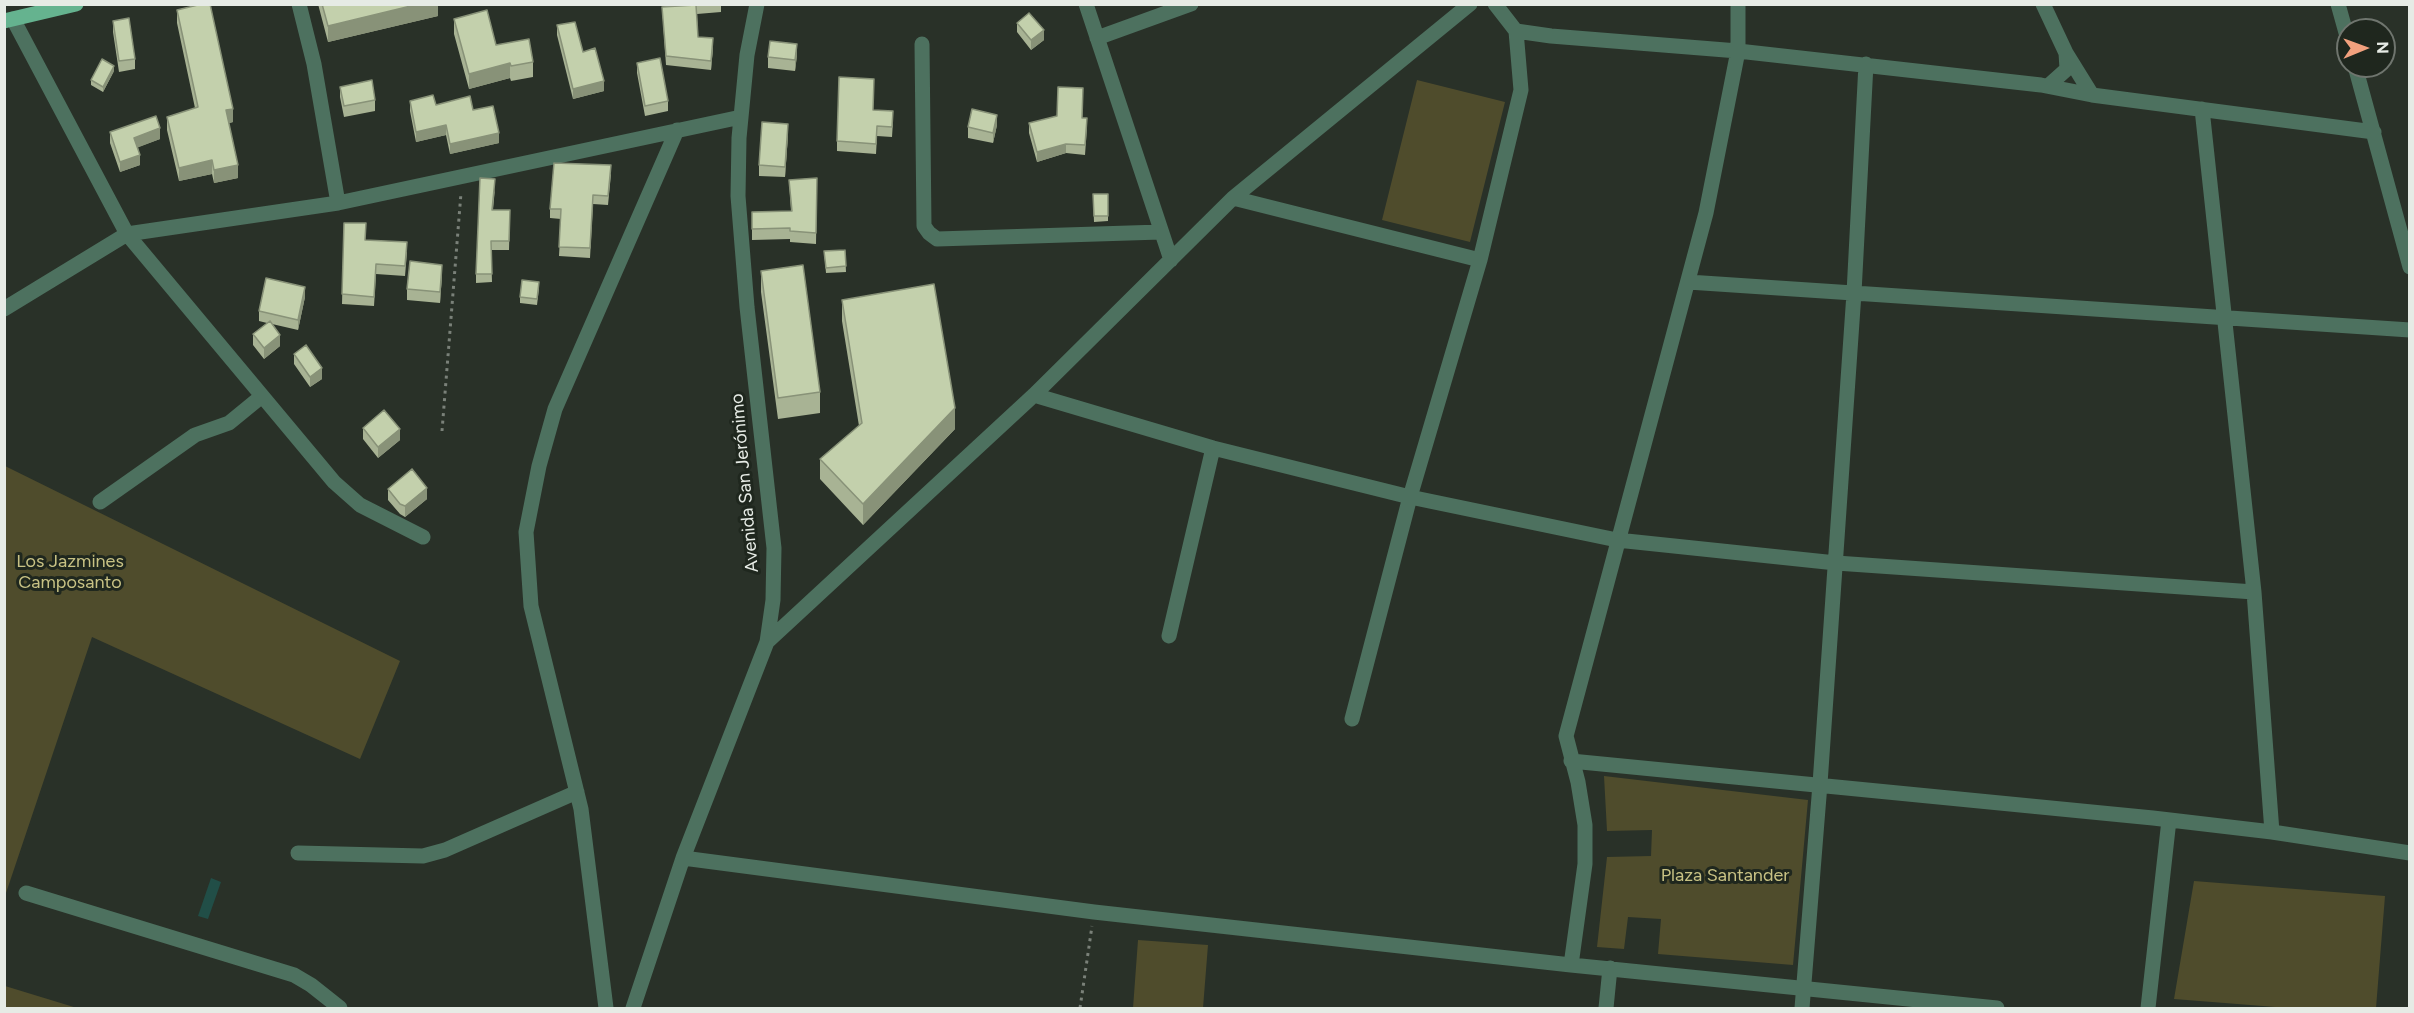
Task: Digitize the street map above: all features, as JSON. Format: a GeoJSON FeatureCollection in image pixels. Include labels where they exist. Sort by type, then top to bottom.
{"type":"FeatureCollection","features":[{"type":"Feature","properties":{"kind":"main road"},"geometry":{"type":"LineString","coordinates":[[9,20],[33,9],[76,4]]}},
{"type":"Feature","properties":{"kind":"street"},"geometry":{"type":"LineString","coordinates":[[299,4],[314,64],[338,203]]}},
{"type":"Feature","properties":{"kind":"street","name":"Avenida San Jerónimo"},"geometry":{"type":"LineString","coordinates":[[633,1008],[683,858],[767,642],[772,600],[774,548],[747,307],[738,185],[747,56],[757,4]]}},
{"type":"Feature","properties":{"kind":"street"},"geometry":{"type":"LineString","coordinates":[[1086,4],[1171,260]]}},
{"type":"Feature","properties":{"kind":"street"},"geometry":{"type":"LineString","coordinates":[[1097,38],[1191,4]]}},
{"type":"Feature","properties":{"kind":"street"},"geometry":{"type":"LineString","coordinates":[[767,642],[1034,395],[1233,198],[1470,4]]}},
{"type":"Feature","properties":{"kind":"street"},"geometry":{"type":"LineString","coordinates":[[1352,719],[1410,497],[1480,260],[1521,90],[1516,31],[1495,4]]}},
{"type":"Feature","properties":{"kind":"street"},"geometry":{"type":"LineString","coordinates":[[1570,965],[1585,864],[1585,825],[1578,782],[1566,736],[1706,213],[1738,51],[1738,4]]}},
{"type":"Feature","properties":{"kind":"street"},"geometry":{"type":"LineString","coordinates":[[2043,4],[2066,53],[2092,95]]}},
{"type":"Feature","properties":{"kind":"street"},"geometry":{"type":"LineString","coordinates":[[9,20],[127,234],[342,490],[360,505],[423,537]]}},
{"type":"Feature","properties":{"kind":"street"},"geometry":{"type":"LineString","coordinates":[[1516,31],[1866,64],[2048,86],[2092,95],[2374,132]]}},
{"type":"Feature","properties":{"kind":"street"},"geometry":{"type":"LineString","coordinates":[[922,44],[924,226],[929,233],[937,239],[1161,231]]}},
{"type":"Feature","properties":{"kind":"street"},"geometry":{"type":"LineString","coordinates":[[2048,86],[2067,69],[2066,53]]}},
{"type":"Feature","properties":{"kind":"street"},"geometry":{"type":"LineString","coordinates":[[1802,1008],[1836,563],[1866,64]]}},
{"type":"Feature","properties":{"kind":"street"},"geometry":{"type":"LineString","coordinates":[[2358,78],[2409,267]]}},
{"type":"Feature","properties":{"kind":"street"},"geometry":{"type":"LineString","coordinates":[[2202,109],[2254,592],[2272,832]]}},
{"type":"Feature","properties":{"kind":"street"},"geometry":{"type":"LineString","coordinates":[[4,309],[127,234],[338,203],[741,117]]}},
{"type":"Feature","properties":{"kind":"street"},"geometry":{"type":"LineString","coordinates":[[606,1008],[577,792],[531,606],[526,532],[539,466],[555,408],[677,130]]}},
{"type":"Feature","properties":{"kind":"street"},"geometry":{"type":"LineString","coordinates":[[1233,198],[1480,260]]}},
{"type":"Feature","properties":{"kind":"street"},"geometry":{"type":"LineString","coordinates":[[1688,282],[2409,330]]}},
{"type":"Feature","properties":{"kind":"street"},"geometry":{"type":"LineString","coordinates":[[1034,395],[1213,448],[1410,497],[1617,540],[1836,563],[2254,592]]}},
{"type":"Feature","properties":{"kind":"street"},"geometry":{"type":"LineString","coordinates":[[100,502],[195,435],[229,423],[261,396]]}},
{"type":"Feature","properties":{"kind":"street"},"geometry":{"type":"LineString","coordinates":[[1169,636],[1213,448]]}},
{"type":"Feature","properties":{"kind":"street"},"geometry":{"type":"LineString","coordinates":[[1571,761],[2169,820],[2272,832],[2409,853]]}},
{"type":"Feature","properties":{"kind":"street"},"geometry":{"type":"LineString","coordinates":[[298,853],[423,856],[445,850],[577,792]]}},
{"type":"Feature","properties":{"kind":"street"},"geometry":{"type":"LineString","coordinates":[[2148,1008],[2169,820]]}},
{"type":"Feature","properties":{"kind":"street"},"geometry":{"type":"LineString","coordinates":[[683,858],[1094,912],[1570,965],[1997,1008]]}},
{"type":"Feature","properties":{"kind":"street"},"geometry":{"type":"LineString","coordinates":[[26,893],[294,975],[340,1008]]}},
{"type":"Feature","properties":{"kind":"street"},"geometry":{"type":"LineString","coordinates":[[1606,1008],[1610,968]]}},
{"type":"Feature","properties":{"kind":"path"},"geometry":{"type":"LineString","coordinates":[[442,431],[462,176]]}},
{"type":"Feature","properties":{"kind":"path"},"geometry":{"type":"LineString","coordinates":[[1080,1008],[1094,912]]}},
{"type":"Feature","properties":{"kind":"green space"},"geometry":{"type":"Polygon","coordinates":[[[1417,80],[1505,102],[1470,242],[1382,220],[1417,80]]]}},
{"type":"Feature","properties":{"kind":"green space","name":"Los Jazmines Camposanto"},"geometry":{"type":"Polygon","coordinates":[[[5,466],[400,661],[360,759],[92,637],[5,896],[5,466]]]}},
{"type":"Feature","properties":{"kind":"green space","name":"Plaza Santander"},"geometry":{"type":"Polygon","coordinates":[[[1604,776],[1808,800],[1793,965],[1658,954],[1661,919],[1628,917],[1624,949],[1597,947],[1607,857],[1651,856],[1652,830],[1607,831],[1604,776]]]}},
{"type":"Feature","properties":{"kind":"green space"},"geometry":{"type":"Polygon","coordinates":[[[2194,881],[2385,896],[2376,1008],[2288,1008],[2174,999],[2194,881]]]}},
{"type":"Feature","properties":{"kind":"green space"},"geometry":{"type":"Polygon","coordinates":[[[1138,940],[1208,945],[1203,1008],[1133,1008],[1138,940]]]}},
{"type":"Feature","properties":{"kind":"green space"},"geometry":{"type":"Polygon","coordinates":[[[5,986],[77,1008],[5,1008],[5,986]]]}},
{"type":"Feature","properties":{"kind":"water"},"geometry":{"type":"Polygon","coordinates":[[[211,878],[221,882],[208,919],[198,916],[211,878]]]}},
{"type":"Feature","properties":{"kind":"building"},"geometry":{"type":"Polygon","coordinates":[[[210,4],[233,109],[226,110],[238,165],[214,170],[212,160],[179,168],[167,117],[198,107],[177,10],[210,4]]]}},
{"type":"Feature","properties":{"kind":"building"},"geometry":{"type":"Polygon","coordinates":[[[322,4],[419,4],[328,26],[322,4]]]}},
{"type":"Feature","properties":{"kind":"building"},"geometry":{"type":"Polygon","coordinates":[[[696,5],[698,37],[713,38],[711,61],[666,56],[662,7],[696,5]]]}},
{"type":"Feature","properties":{"kind":"building"},"geometry":{"type":"Polygon","coordinates":[[[487,10],[496,45],[529,39],[533,62],[511,66],[510,63],[469,74],[454,19],[487,10]]]}},
{"type":"Feature","properties":{"kind":"building"},"geometry":{"type":"Polygon","coordinates":[[[1029,13],[1044,30],[1031,40],[1017,23],[1029,13]]]}},
{"type":"Feature","properties":{"kind":"building"},"geometry":{"type":"Polygon","coordinates":[[[129,18],[135,59],[119,61],[113,21],[129,18]]]}},
{"type":"Feature","properties":{"kind":"building"},"geometry":{"type":"Polygon","coordinates":[[[575,22],[583,52],[595,48],[604,81],[573,89],[557,25],[575,22]]]}},
{"type":"Feature","properties":{"kind":"building"},"geometry":{"type":"Polygon","coordinates":[[[770,41],[797,44],[795,60],[768,57],[770,41]]]}},
{"type":"Feature","properties":{"kind":"building"},"geometry":{"type":"Polygon","coordinates":[[[660,58],[668,101],[645,106],[637,63],[660,58]]]}},
{"type":"Feature","properties":{"kind":"building"},"geometry":{"type":"Polygon","coordinates":[[[102,59],[114,66],[103,87],[91,80],[102,59]]]}},
{"type":"Feature","properties":{"kind":"building"},"geometry":{"type":"Polygon","coordinates":[[[839,77],[874,79],[873,110],[893,111],[892,127],[877,126],[876,144],[837,141],[839,77]]]}},
{"type":"Feature","properties":{"kind":"building"},"geometry":{"type":"Polygon","coordinates":[[[372,80],[375,100],[344,106],[340,87],[372,80]]]}},
{"type":"Feature","properties":{"kind":"building"},"geometry":{"type":"Polygon","coordinates":[[[1058,87],[1083,88],[1082,118],[1087,118],[1085,145],[1066,144],[1037,152],[1029,123],[1057,116],[1058,87]]]}},
{"type":"Feature","properties":{"kind":"building"},"geometry":{"type":"Polygon","coordinates":[[[433,95],[436,105],[470,96],[473,110],[493,106],[499,133],[450,144],[446,125],[416,132],[410,101],[433,95]]]}},
{"type":"Feature","properties":{"kind":"building"},"geometry":{"type":"Polygon","coordinates":[[[972,109],[997,115],[993,133],[968,127],[972,109]]]}},
{"type":"Feature","properties":{"kind":"building"},"geometry":{"type":"Polygon","coordinates":[[[156,116],[160,128],[134,138],[140,155],[120,162],[110,132],[156,116]]]}},
{"type":"Feature","properties":{"kind":"building"},"geometry":{"type":"Polygon","coordinates":[[[762,122],[788,124],[785,167],[759,165],[762,122]]]}},
{"type":"Feature","properties":{"kind":"building"},"geometry":{"type":"Polygon","coordinates":[[[554,163],[611,165],[608,196],[593,195],[590,248],[559,247],[561,209],[550,209],[554,163]]]}},
{"type":"Feature","properties":{"kind":"building"},"geometry":{"type":"Polygon","coordinates":[[[480,178],[495,179],[492,210],[510,210],[509,241],[491,241],[492,274],[476,274],[480,178]]]}},
{"type":"Feature","properties":{"kind":"building"},"geometry":{"type":"Polygon","coordinates":[[[817,178],[816,233],[790,231],[790,228],[752,229],[752,212],[792,211],[789,180],[817,178]]]}},
{"type":"Feature","properties":{"kind":"building"},"geometry":{"type":"Polygon","coordinates":[[[1093,194],[1108,194],[1108,216],[1094,216],[1093,194]]]}},
{"type":"Feature","properties":{"kind":"building"},"geometry":{"type":"Polygon","coordinates":[[[344,223],[366,223],[365,240],[407,242],[405,266],[376,264],[374,297],[342,294],[344,223]]]}},
{"type":"Feature","properties":{"kind":"building"},"geometry":{"type":"Polygon","coordinates":[[[845,250],[846,266],[826,268],[824,251],[845,250]]]}},
{"type":"Feature","properties":{"kind":"building"},"geometry":{"type":"Polygon","coordinates":[[[410,261],[442,265],[440,292],[407,289],[410,261]]]}},
{"type":"Feature","properties":{"kind":"building"},"geometry":{"type":"Polygon","coordinates":[[[803,265],[820,392],[778,398],[761,271],[803,265]]]}},
{"type":"Feature","properties":{"kind":"building"},"geometry":{"type":"Polygon","coordinates":[[[266,278],[305,287],[298,320],[259,311],[266,278]]]}},
{"type":"Feature","properties":{"kind":"building"},"geometry":{"type":"Polygon","coordinates":[[[522,280],[539,282],[537,299],[520,297],[522,280]]]}},
{"type":"Feature","properties":{"kind":"building"},"geometry":{"type":"Polygon","coordinates":[[[934,284],[955,408],[863,504],[820,459],[862,423],[842,300],[934,284]]]}},
{"type":"Feature","properties":{"kind":"building"},"geometry":{"type":"Polygon","coordinates":[[[270,321],[280,335],[264,348],[253,334],[270,321]]]}},
{"type":"Feature","properties":{"kind":"building"},"geometry":{"type":"Polygon","coordinates":[[[306,345],[322,368],[310,377],[294,354],[306,345]]]}},
{"type":"Feature","properties":{"kind":"building"},"geometry":{"type":"Polygon","coordinates":[[[384,410],[400,429],[378,447],[363,428],[384,410]]]}},
{"type":"Feature","properties":{"kind":"building"},"geometry":{"type":"Polygon","coordinates":[[[412,469],[427,488],[405,506],[400,504],[388,489],[412,469]]]}}]}
